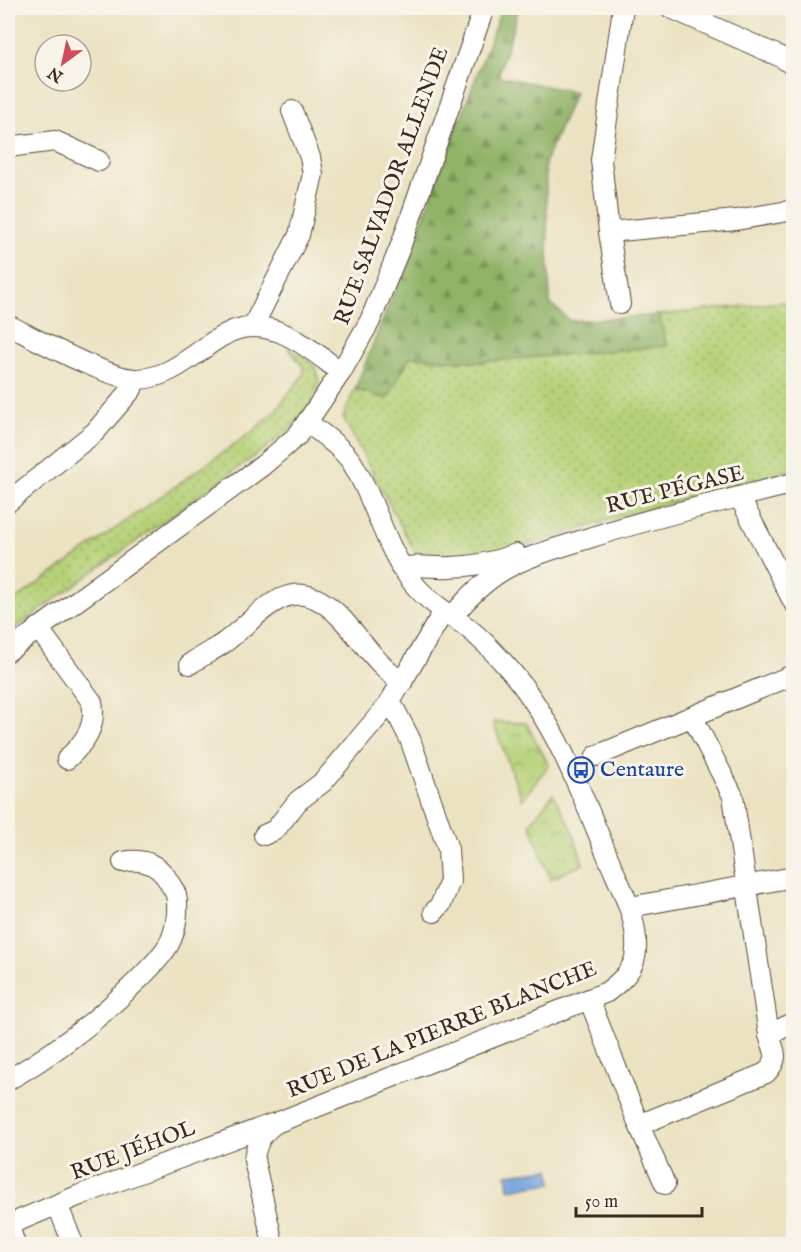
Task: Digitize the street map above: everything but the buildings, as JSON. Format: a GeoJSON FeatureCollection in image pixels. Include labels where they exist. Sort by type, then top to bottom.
{"type":"FeatureCollection","features":[{"type":"Feature","properties":{"kind":"street","name":"RUE SALVADOR ALLENDE"},"geometry":{"type":"LineString","coordinates":[[8,651],[262,466],[297,436],[341,372],[370,321],[400,245],[484,8]]}},
{"type":"Feature","properties":{"kind":"street"},"geometry":{"type":"LineString","coordinates":[[620,304],[601,160],[623,8]]}},
{"type":"Feature","properties":{"kind":"street"},"geometry":{"type":"LineString","coordinates":[[671,8],[781,57],[794,66]]}},
{"type":"Feature","properties":{"kind":"street"},"geometry":{"type":"LineString","coordinates":[[257,327],[257,318],[299,235],[313,174],[310,157],[292,111]]}},
{"type":"Feature","properties":{"kind":"street"},"geometry":{"type":"LineString","coordinates":[[8,147],[55,141],[99,161]]}},
{"type":"Feature","properties":{"kind":"street"},"geometry":{"type":"LineString","coordinates":[[609,232],[736,220],[794,210]]}},
{"type":"Feature","properties":{"kind":"street"},"geometry":{"type":"LineString","coordinates":[[8,325],[112,374],[135,379],[150,378],[174,370],[226,334],[257,327],[269,328],[282,333],[341,372]]}},
{"type":"Feature","properties":{"kind":"street"},"geometry":{"type":"LineString","coordinates":[[8,502],[95,432],[132,389],[135,379]]}},
{"type":"Feature","properties":{"kind":"street","name":"RUE DE LA PIERRE BLANCHE"},"geometry":{"type":"LineString","coordinates":[[273,1245],[254,1160],[255,1151],[264,1131],[276,1123],[607,992],[623,980],[632,967],[637,951],[630,907],[586,806],[542,716],[526,690],[483,641],[426,598],[402,568],[351,461],[307,422]]}},
{"type":"Feature","properties":{"kind":"street","name":"RUE PÉGASE"},"geometry":{"type":"LineString","coordinates":[[264,835],[275,830],[298,801],[323,782],[388,705],[448,614],[506,569],[568,543],[620,527],[794,483]]}},
{"type":"Feature","properties":{"kind":"street"},"geometry":{"type":"LineString","coordinates":[[740,498],[794,603]]}},
{"type":"Feature","properties":{"kind":"street","name":"RUE PÉGASE"},"geometry":{"type":"LineString","coordinates":[[402,568],[411,565],[448,568],[478,565],[544,544],[568,543]]}},
{"type":"Feature","properties":{"kind":"street"},"geometry":{"type":"LineString","coordinates":[[190,664],[223,644],[266,608],[288,595],[297,594],[320,600],[332,608],[377,662],[402,683]]}},
{"type":"Feature","properties":{"kind":"street"},"geometry":{"type":"LineString","coordinates":[[38,628],[92,702],[94,714],[90,730],[83,744],[67,759]]}},
{"type":"Feature","properties":{"kind":"street"},"geometry":{"type":"LineString","coordinates":[[596,756],[789,677]]}},
{"type":"Feature","properties":{"kind":"street"},"geometry":{"type":"LineString","coordinates":[[388,705],[395,710],[410,739],[448,849],[450,881],[441,904],[434,912]]}},
{"type":"Feature","properties":{"kind":"street"},"geometry":{"type":"LineString","coordinates":[[639,1125],[766,1073],[774,1065],[776,1054],[769,1035],[733,796],[693,718]]}},
{"type":"Feature","properties":{"kind":"street"},"geometry":{"type":"LineString","coordinates":[[8,1080],[29,1068],[114,1004],[158,960],[169,944],[174,931],[176,894],[165,874],[152,864],[136,860],[123,862]]}},
{"type":"Feature","properties":{"kind":"street"},"geometry":{"type":"LineString","coordinates":[[630,907],[794,877]]}},
{"type":"Feature","properties":{"kind":"street"},"geometry":{"type":"LineString","coordinates":[[589,999],[665,1184]]}},
{"type":"Feature","properties":{"kind":"street"},"geometry":{"type":"LineString","coordinates":[[769,1035],[794,1023]]}},
{"type":"Feature","properties":{"kind":"street","name":"RUE JÉHOL"},"geometry":{"type":"LineString","coordinates":[[8,1224],[276,1123]]}},
{"type":"Feature","properties":{"kind":"street"},"geometry":{"type":"LineString","coordinates":[[58,1206],[73,1245]]}},
{"type":"Feature","properties":{"kind":"street"},"geometry":{"type":"LineString","coordinates":[[8,1224],[15,1245]]}},
{"type":"Feature","properties":{"kind":"green space"},"geometry":{"type":"Polygon","coordinates":[[[502,8],[519,8],[498,76],[575,92],[545,162],[550,303],[570,321],[659,315],[667,346],[478,362],[410,357],[387,399],[355,389],[414,242],[502,8]]]}},
{"type":"Feature","properties":{"kind":"green space"},"geometry":{"type":"Polygon","coordinates":[[[793,301],[793,470],[628,514],[474,560],[417,556],[343,417],[355,389],[387,398],[410,357],[478,362],[666,345],[659,315],[793,301]]]}},
{"type":"Feature","properties":{"kind":"green space"},"geometry":{"type":"Polygon","coordinates":[[[287,347],[314,366],[318,374],[318,383],[310,403],[284,435],[8,633],[8,605],[253,431],[275,411],[303,375],[304,368],[287,347]]]}},
{"type":"Feature","properties":{"kind":"green space"},"geometry":{"type":"Polygon","coordinates":[[[493,722],[526,723],[549,765],[522,800],[493,722]]]}},
{"type":"Feature","properties":{"kind":"green space"},"geometry":{"type":"Polygon","coordinates":[[[553,794],[573,831],[583,864],[550,879],[530,824],[553,794]]]}},
{"type":"Feature","properties":{"kind":"water"},"geometry":{"type":"Polygon","coordinates":[[[550,1169],[552,1183],[509,1189],[507,1174],[550,1169]]]}},
{"type":"Feature","properties":{"kind":"place","name":"Centaure"},"geometry":{"type":"Point","coordinates":[581,770]}}]}
